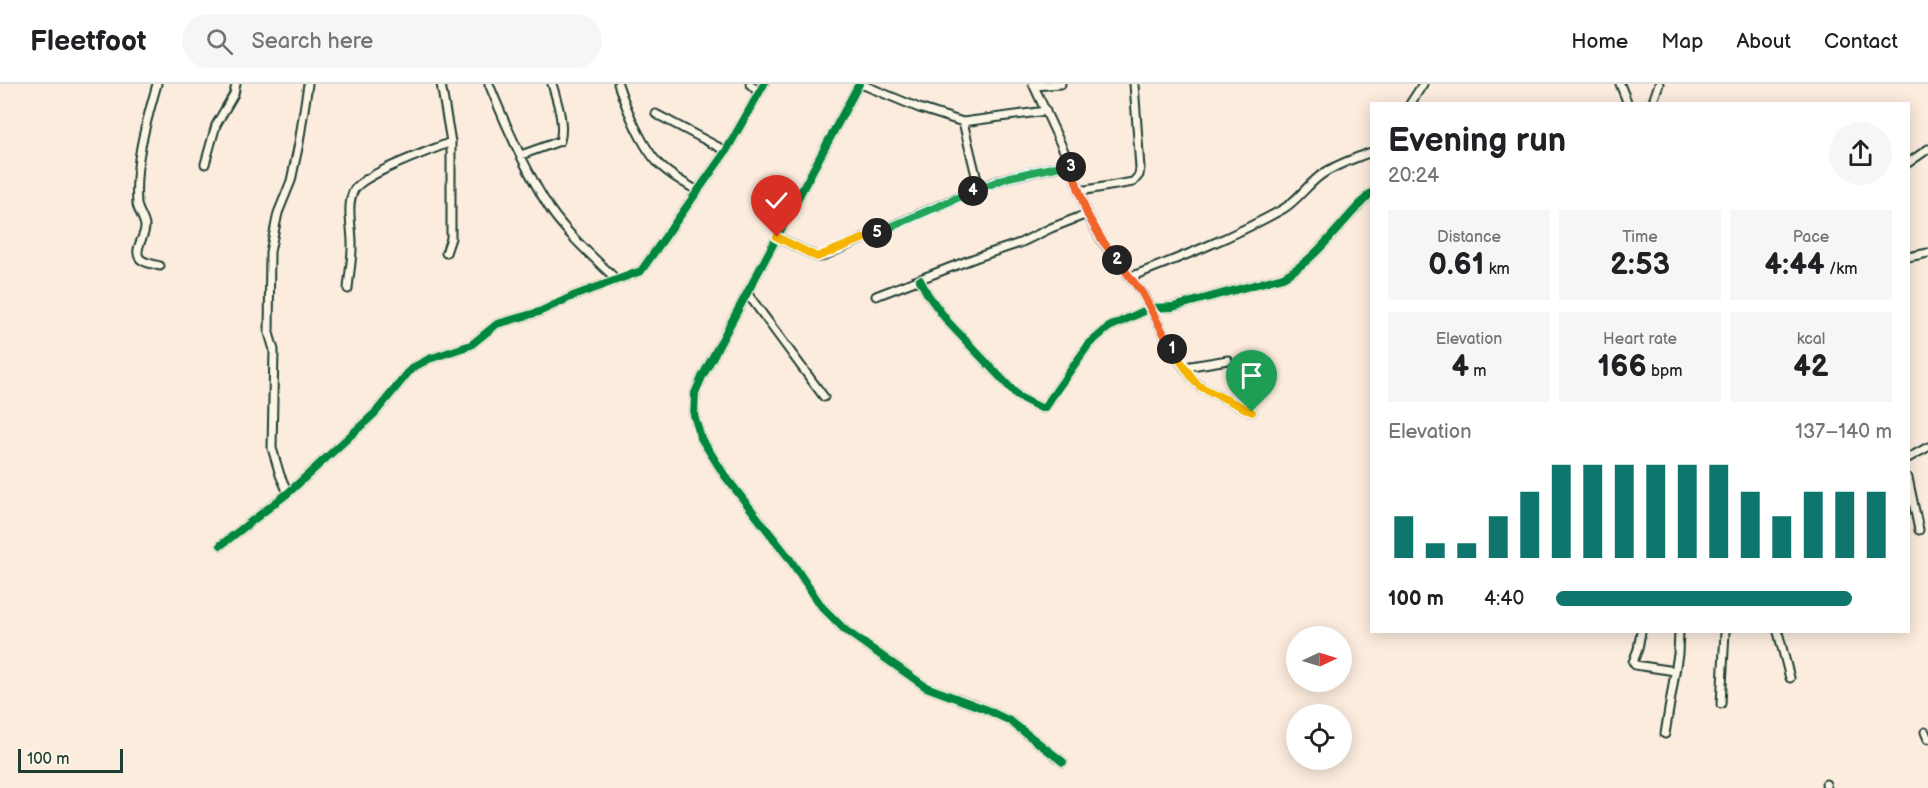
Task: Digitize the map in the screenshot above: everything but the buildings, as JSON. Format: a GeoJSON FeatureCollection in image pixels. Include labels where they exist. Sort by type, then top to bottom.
{"type":"FeatureCollection","features":[{"type":"Feature","properties":{"kind":"street"},"geometry":{"type":"LineString","coordinates":[[156,84],[142,134],[138,167],[137,202],[145,226],[138,252],[141,260],[160,266]]}},
{"type":"Feature","properties":{"kind":"street"},"geometry":{"type":"LineString","coordinates":[[205,164],[216,125],[234,94],[236,84]]}},
{"type":"Feature","properties":{"kind":"street"},"geometry":{"type":"LineString","coordinates":[[288,493],[280,476],[272,448],[274,350],[269,333],[270,252],[278,213],[291,182],[308,84]]}},
{"type":"Feature","properties":{"kind":"street"},"geometry":{"type":"LineString","coordinates":[[441,84],[451,142],[451,238],[446,253]]}},
{"type":"Feature","properties":{"kind":"street"},"geometry":{"type":"LineString","coordinates":[[489,84],[521,155],[551,210],[617,280]]}},
{"type":"Feature","properties":{"kind":"street"},"geometry":{"type":"LineString","coordinates":[[521,155],[560,141],[562,135],[558,104],[552,84]]}},
{"type":"Feature","properties":{"kind":"street"},"geometry":{"type":"LineString","coordinates":[[618,84],[633,123],[655,160],[676,178],[698,191]]}},
{"type":"Feature","properties":{"kind":"street"},"geometry":{"type":"LineString","coordinates":[[750,84],[759,93]]}},
{"type":"Feature","properties":{"kind":"street"},"geometry":{"type":"LineString","coordinates":[[221,544],[288,493],[375,413],[412,368],[429,359],[471,345],[497,324],[539,312],[573,296],[641,271],[726,151],[743,117],[764,84]]}},
{"type":"Feature","properties":{"kind":"street"},"geometry":{"type":"LineString","coordinates":[[1046,111],[963,122],[919,108],[860,84],[716,347],[696,393],[694,415],[701,438],[725,476],[789,558],[822,607],[845,630],[926,687],[985,709],[1010,722],[1063,762]]}},
{"type":"Feature","properties":{"kind":"street"},"geometry":{"type":"LineString","coordinates":[[1060,84],[1034,85],[1070,164],[1087,214],[1102,240],[1131,277],[1151,308],[1174,353],[1195,382],[1252,412]]}},
{"type":"Feature","properties":{"kind":"street"},"geometry":{"type":"LineString","coordinates":[[1080,191],[1133,182],[1139,175],[1134,84]]}},
{"type":"Feature","properties":{"kind":"street"},"geometry":{"type":"LineString","coordinates":[[1411,102],[1423,84]]}},
{"type":"Feature","properties":{"kind":"street"},"geometry":{"type":"LineString","coordinates":[[1620,84],[1627,102]]}},
{"type":"Feature","properties":{"kind":"street"},"geometry":{"type":"LineString","coordinates":[[1653,102],[1659,84]]}},
{"type":"Feature","properties":{"kind":"street"},"geometry":{"type":"LineString","coordinates":[[656,114],[726,151]]}},
{"type":"Feature","properties":{"kind":"street"},"geometry":{"type":"LineString","coordinates":[[963,122],[979,188]]}},
{"type":"Feature","properties":{"kind":"street"},"geometry":{"type":"LineString","coordinates":[[348,289],[352,246],[350,215],[352,193],[357,185],[378,172],[451,142]]}},
{"type":"Feature","properties":{"kind":"street"},"geometry":{"type":"LineString","coordinates":[[1910,162],[1928,149]]}},
{"type":"Feature","properties":{"kind":"street"},"geometry":{"type":"LineString","coordinates":[[1131,277],[1267,218],[1286,207],[1333,167],[1370,152]]}},
{"type":"Feature","properties":{"kind":"street"},"geometry":{"type":"LineString","coordinates":[[777,237],[821,257],[979,188],[1009,177],[1070,164]]}},
{"type":"Feature","properties":{"kind":"street"},"geometry":{"type":"LineString","coordinates":[[920,280],[948,322],[1019,397],[1044,408],[1089,344],[1109,327],[1151,308],[1173,307],[1283,277],[1299,269],[1370,194]]}},
{"type":"Feature","properties":{"kind":"street"},"geometry":{"type":"LineString","coordinates":[[876,296],[1020,243],[1087,214]]}},
{"type":"Feature","properties":{"kind":"street"},"geometry":{"type":"LineString","coordinates":[[1910,257],[1928,253]]}},
{"type":"Feature","properties":{"kind":"street"},"geometry":{"type":"LineString","coordinates":[[747,293],[824,397]]}},
{"type":"Feature","properties":{"kind":"street"},"geometry":{"type":"LineString","coordinates":[[1185,367],[1228,360]]}},
{"type":"Feature","properties":{"kind":"street"},"geometry":{"type":"LineString","coordinates":[[1910,457],[1928,447]]}},
{"type":"Feature","properties":{"kind":"street"},"geometry":{"type":"LineString","coordinates":[[1910,488],[1919,531]]}},
{"type":"Feature","properties":{"kind":"street"},"geometry":{"type":"LineString","coordinates":[[1641,633],[1633,662],[1635,665],[1675,671]]}},
{"type":"Feature","properties":{"kind":"street"},"geometry":{"type":"LineString","coordinates":[[1665,734],[1679,633]]}},
{"type":"Feature","properties":{"kind":"street"},"geometry":{"type":"LineString","coordinates":[[1721,704],[1725,633]]}},
{"type":"Feature","properties":{"kind":"street"},"geometry":{"type":"LineString","coordinates":[[1778,633],[1790,678]]}},
{"type":"Feature","properties":{"kind":"cycle path"},"geometry":{"type":"LineString","coordinates":[[221,545],[288,493],[375,413],[412,368],[429,359],[471,345],[497,324],[539,312],[573,296],[641,271],[726,151],[764,84]]}},
{"type":"Feature","properties":{"kind":"cycle path"},"geometry":{"type":"LineString","coordinates":[[859,84],[702,377],[695,393],[694,415],[701,438],[725,476],[789,558],[822,607],[845,630],[926,687],[1010,721],[1063,762]]}},
{"type":"Feature","properties":{"kind":"cycle path"},"geometry":{"type":"LineString","coordinates":[[920,280],[948,322],[1019,397],[1044,408],[1089,344],[1109,327],[1151,308],[1173,307],[1283,277],[1308,260],[1370,194]]}},
{"type":"Feature","properties":{"kind":"route"},"geometry":{"type":"LineString","coordinates":[[777,237],[821,257],[979,188],[1009,177],[1070,164],[1087,214],[1102,240],[1142,293],[1174,353],[1195,382],[1217,396],[1252,412]]}}]}
